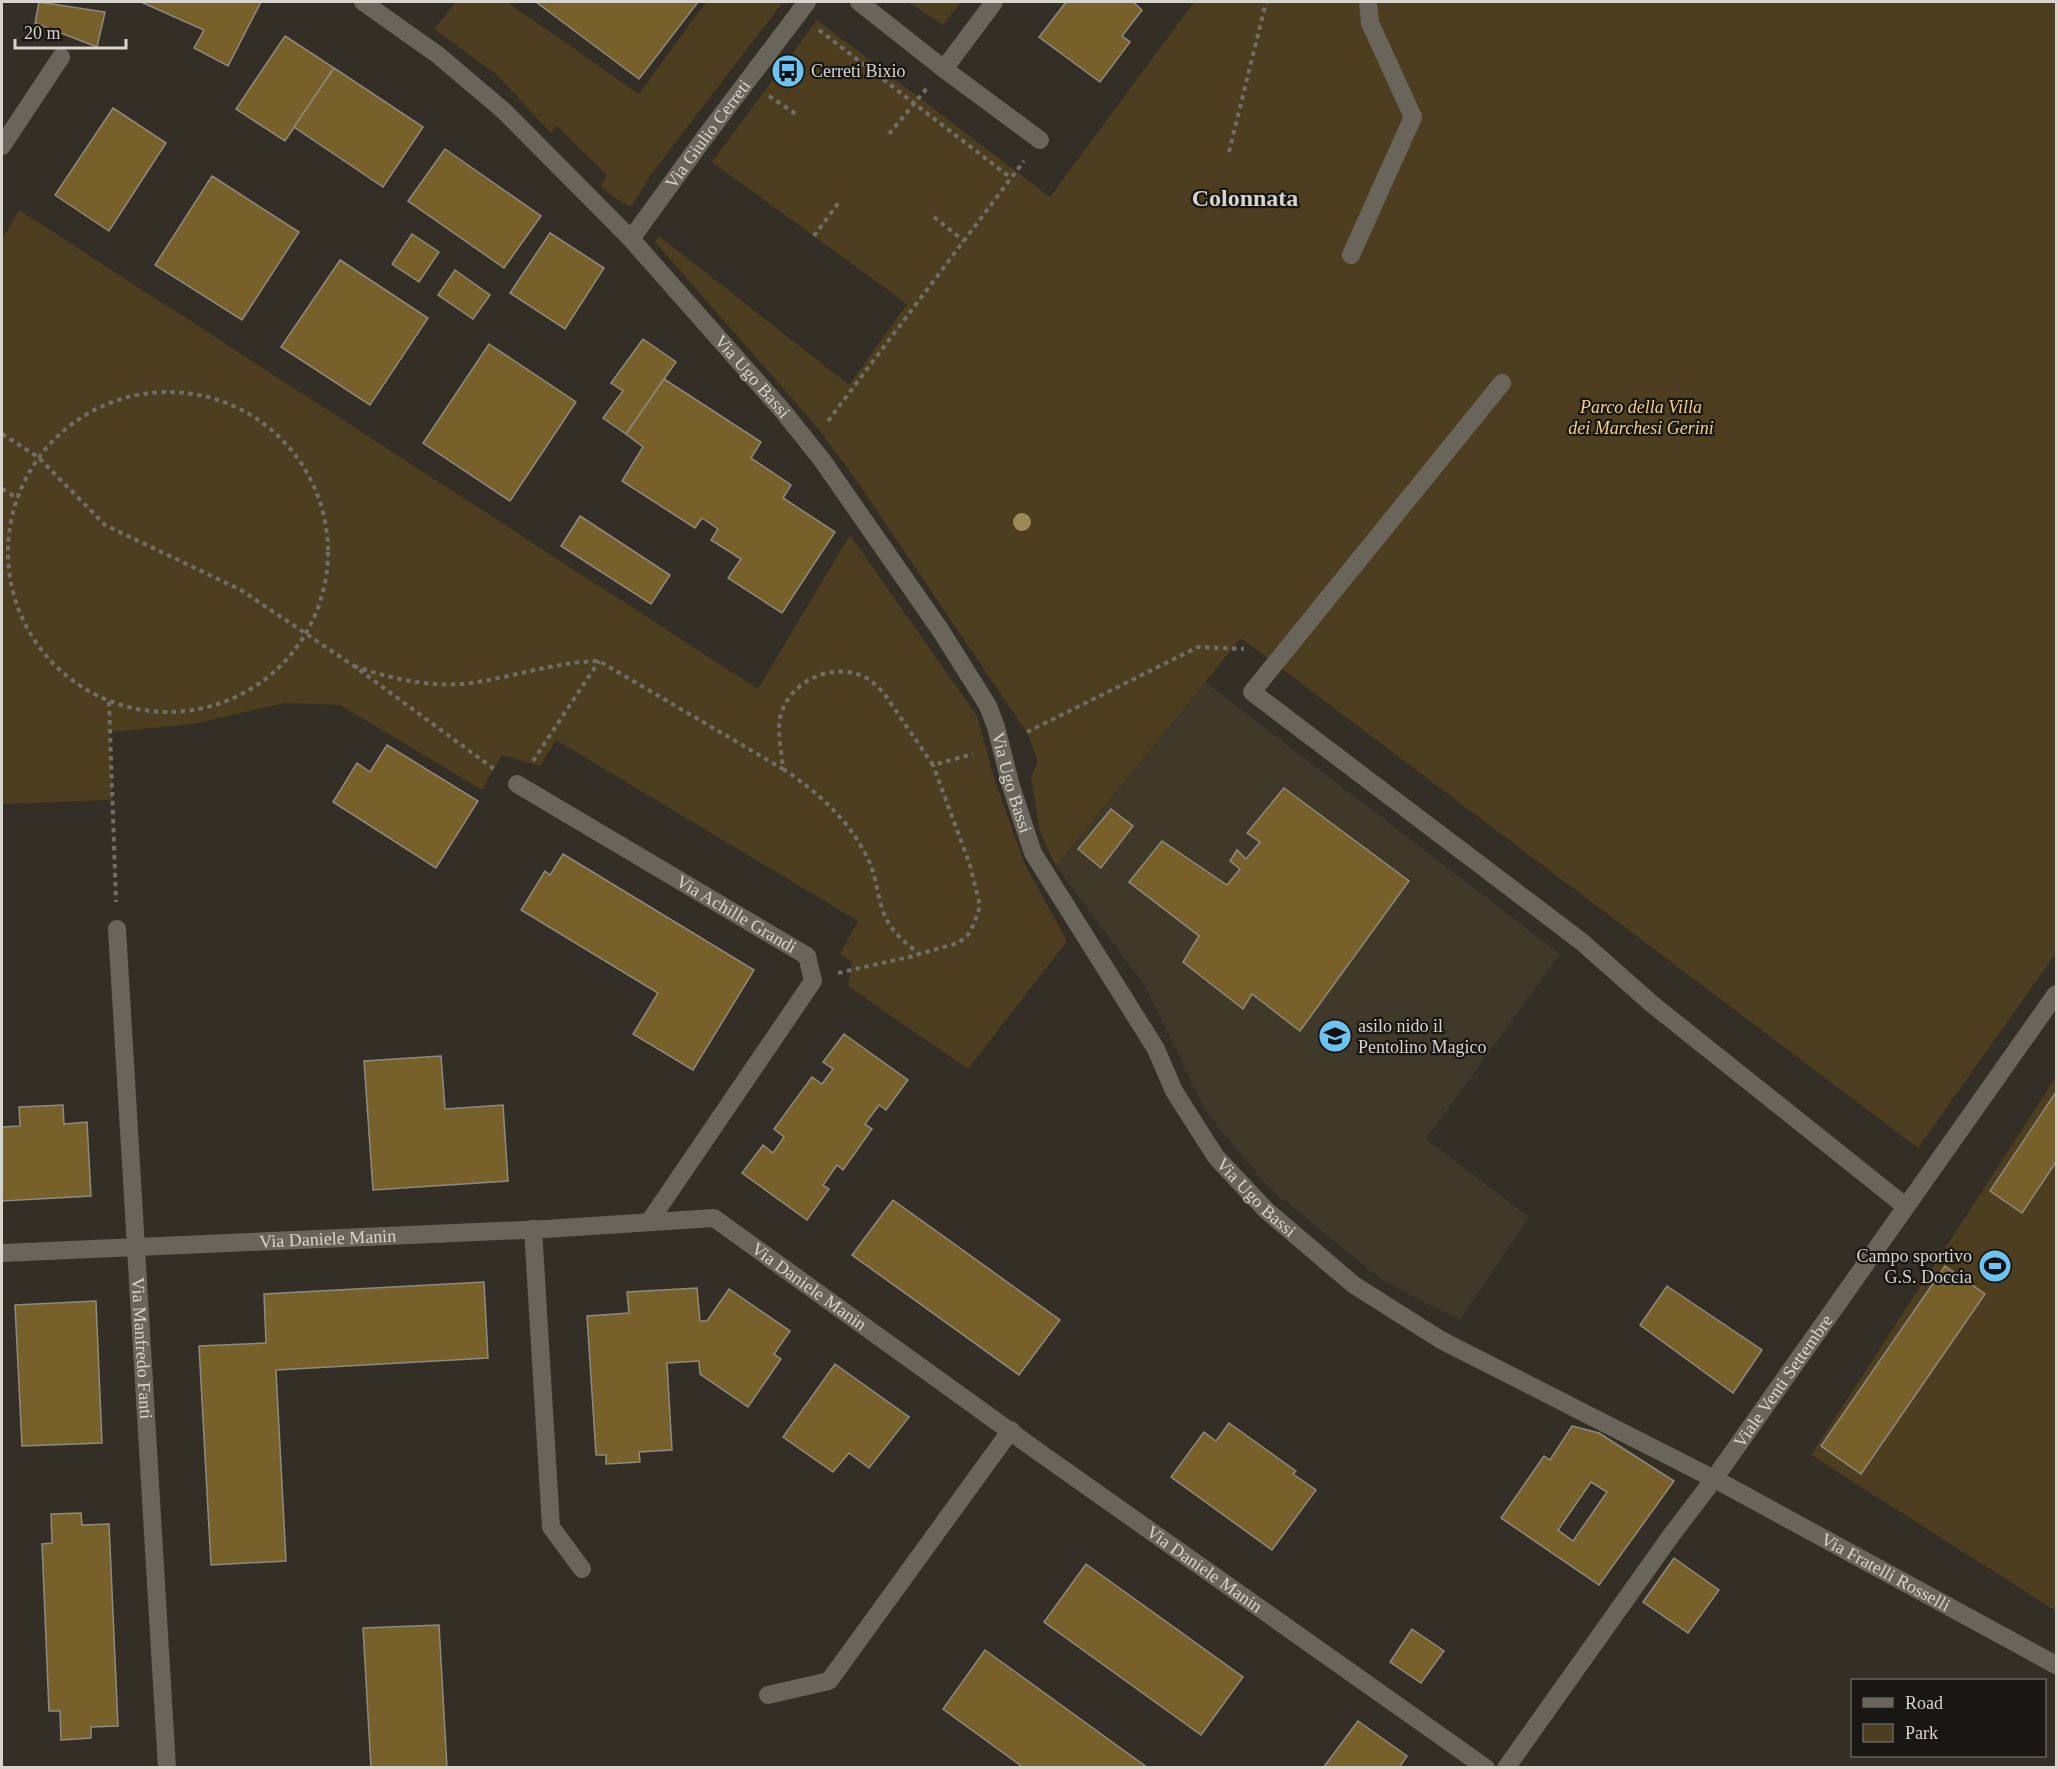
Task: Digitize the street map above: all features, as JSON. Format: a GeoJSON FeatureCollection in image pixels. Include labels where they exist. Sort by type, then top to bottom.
{"type":"FeatureCollection","features":[{"type":"Feature","properties":{"kind":"street","name":"Via Ugo Bassi"},"geometry":{"type":"LineString","coordinates":[[363,2],[438,55],[504,111],[632,239],[783,410],[822,460],[941,631],[988,706],[1033,854],[1156,1048],[1174,1091],[1216,1157],[1266,1210],[1354,1286],[1441,1340],[1714,1479]]}},
{"type":"Feature","properties":{"kind":"street","name":"Via Giulio Cerreti"},"geometry":{"type":"LineString","coordinates":[[632,239],[702,141],[807,2]]}},
{"type":"Feature","properties":{"kind":"street"},"geometry":{"type":"LineString","coordinates":[[859,2],[1040,140]]}},
{"type":"Feature","properties":{"kind":"street"},"geometry":{"type":"LineString","coordinates":[[944,69],[994,2]]}},
{"type":"Feature","properties":{"kind":"street"},"geometry":{"type":"LineString","coordinates":[[1351,255],[1413,117],[1370,23],[1368,2]]}},
{"type":"Feature","properties":{"kind":"street"},"geometry":{"type":"LineString","coordinates":[[2,146],[61,57]]}},
{"type":"Feature","properties":{"kind":"street"},"geometry":{"type":"LineString","coordinates":[[1502,383],[1252,692],[1582,942],[1652,1004],[1905,1206]]}},
{"type":"Feature","properties":{"kind":"street","name":"Via Achille Grandi"},"geometry":{"type":"LineString","coordinates":[[517,784],[807,956],[813,981]]}},
{"type":"Feature","properties":{"kind":"street","name":"Via Manfredo Fanti"},"geometry":{"type":"LineString","coordinates":[[117,928],[134,1247],[167,1767]]}},
{"type":"Feature","properties":{"kind":"street"},"geometry":{"type":"LineString","coordinates":[[649,1222],[813,981]]}},
{"type":"Feature","properties":{"kind":"street","name":"Viale Venti Settembre"},"geometry":{"type":"LineString","coordinates":[[1506,1767],[1670,1536],[1714,1479],[2056,994]]}},
{"type":"Feature","properties":{"kind":"street","name":"Via Daniele Manin"},"geometry":{"type":"LineString","coordinates":[[2,1253],[533,1229],[714,1218],[1043,1455],[1486,1767]]}},
{"type":"Feature","properties":{"kind":"street"},"geometry":{"type":"LineString","coordinates":[[533,1229],[551,1527],[582,1569]]}},
{"type":"Feature","properties":{"kind":"street"},"geometry":{"type":"LineString","coordinates":[[768,1695],[829,1680],[1011,1430]]}},
{"type":"Feature","properties":{"kind":"street","name":"Via Fratelli Rosselli"},"geometry":{"type":"LineString","coordinates":[[1714,1479],[2056,1665]]}},
{"type":"Feature","properties":{"kind":"path"},"geometry":{"type":"LineString","coordinates":[[1229,152],[1266,2]]}},
{"type":"Feature","properties":{"kind":"path"},"geometry":{"type":"LineString","coordinates":[[819,30],[1011,178]]}},
{"type":"Feature","properties":{"kind":"path"},"geometry":{"type":"LineString","coordinates":[[889,134],[944,69]]}},
{"type":"Feature","properties":{"kind":"path"},"geometry":{"type":"LineString","coordinates":[[762,105],[769,96],[796,114]]}},
{"type":"Feature","properties":{"kind":"path"},"geometry":{"type":"LineString","coordinates":[[828,422],[1040,140]]}},
{"type":"Feature","properties":{"kind":"path"},"geometry":{"type":"LineString","coordinates":[[814,236],[839,202]]}},
{"type":"Feature","properties":{"kind":"path"},"geometry":{"type":"LineString","coordinates":[[934,217],[964,241]]}},
{"type":"Feature","properties":{"kind":"path"},"geometry":{"type":"LineString","coordinates":[[171,391],[203,395],[244,410],[272,429],[300,458],[315,485],[329,538],[328,577],[321,604],[307,636],[272,676],[238,697],[211,708],[178,712],[139,711],[109,702],[76,684],[53,664],[32,639],[15,604],[8,567],[8,532],[17,498],[38,457],[54,439],[78,419],[100,406],[128,396],[171,391]]}},
{"type":"Feature","properties":{"kind":"path"},"geometry":{"type":"LineString","coordinates":[[2,434],[38,457],[105,525],[241,590],[354,666],[517,784],[598,661]]}},
{"type":"Feature","properties":{"kind":"path"},"geometry":{"type":"LineString","coordinates":[[2,489],[17,498]]}},
{"type":"Feature","properties":{"kind":"path"},"geometry":{"type":"LineString","coordinates":[[933,765],[1001,746],[1198,647],[1244,649]]}},
{"type":"Feature","properties":{"kind":"path"},"geometry":{"type":"LineString","coordinates":[[354,666],[394,679],[428,684],[471,683],[572,662],[598,661],[783,769],[839,813],[869,861],[888,923],[897,935],[919,954]]}},
{"type":"Feature","properties":{"kind":"path"},"geometry":{"type":"LineString","coordinates":[[783,769],[779,721],[786,702],[793,692],[806,681],[822,674],[839,672],[856,674],[872,681],[883,692],[933,765],[970,865],[980,906],[968,935],[958,943],[851,969],[813,981]]}},
{"type":"Feature","properties":{"kind":"path"},"geometry":{"type":"LineString","coordinates":[[109,702],[117,928]]}},
{"type":"Feature","properties":{"kind":"shaded area","name":"asilo nido il Pentolino Magico"},"geometry":{"type":"Polygon","coordinates":[[[1205,682],[1560,954],[1426,1139],[1529,1217],[1460,1320],[1382,1280],[1269,1188],[1206,1112],[1145,986],[1056,866],[1205,682]]]}},
{"type":"Feature","properties":{"kind":"green space"},"geometry":{"type":"Polygon","coordinates":[[[456,2],[507,2],[639,94],[706,2],[783,2],[652,173],[631,207],[615,198],[601,186],[607,175],[557,126],[551,133],[497,75],[434,29],[456,2]]]}},
{"type":"Feature","properties":{"kind":"green space"},"geometry":{"type":"Polygon","coordinates":[[[908,2],[961,2],[943,25],[908,2]]]}},
{"type":"Feature","properties":{"kind":"green space","name":"Parco della Villa dei Marchesi Gerini"},"geometry":{"type":"Polygon","coordinates":[[[1194,2],[2056,2],[2056,953],[1918,1148],[1241,638],[1056,866],[1040,832],[1031,777],[1038,762],[1028,734],[854,477],[816,426],[655,242],[659,236],[849,385],[907,304],[712,162],[817,20],[1050,197],[1194,2]]]}},
{"type":"Feature","properties":{"kind":"green space"},"geometry":{"type":"Polygon","coordinates":[[[19,210],[758,689],[850,535],[977,716],[995,781],[1025,865],[1067,941],[968,1069],[848,986],[852,962],[840,954],[858,921],[556,740],[540,766],[502,755],[482,790],[340,705],[285,703],[193,724],[110,732],[112,800],[2,804],[2,239],[19,210]]]}},
{"type":"Feature","properties":{"kind":"green space","name":"Campo sportivo G.S. Doccia"},"geometry":{"type":"Polygon","coordinates":[[[2056,1077],[2056,1611],[1811,1455],[2056,1077]]]}},
{"type":"Feature","properties":{"kind":"building"},"geometry":{"type":"Polygon","coordinates":[[[39,2],[105,12],[97,47],[35,23],[39,2]]]}},
{"type":"Feature","properties":{"kind":"building"},"geometry":{"type":"Polygon","coordinates":[[[141,2],[261,2],[228,66],[194,48],[204,30],[141,2]]]}},
{"type":"Feature","properties":{"kind":"building"},"geometry":{"type":"Polygon","coordinates":[[[536,2],[698,2],[639,79],[536,2]]]}},
{"type":"Feature","properties":{"kind":"building"},"geometry":{"type":"Polygon","coordinates":[[[1066,2],[1133,2],[1142,10],[1122,36],[1130,42],[1100,82],[1039,37],[1066,2]]]}},
{"type":"Feature","properties":{"kind":"building"},"geometry":{"type":"Polygon","coordinates":[[[285,36],[334,68],[285,141],[236,109],[285,36]]]}},
{"type":"Feature","properties":{"kind":"building"},"geometry":{"type":"Polygon","coordinates":[[[334,68],[423,127],[383,187],[294,127],[334,68]]]}},
{"type":"Feature","properties":{"kind":"building"},"geometry":{"type":"Polygon","coordinates":[[[113,108],[166,143],[109,231],[55,195],[113,108]]]}},
{"type":"Feature","properties":{"kind":"building"},"geometry":{"type":"Polygon","coordinates":[[[445,149],[541,216],[504,268],[408,201],[445,149]]]}},
{"type":"Feature","properties":{"kind":"building"},"geometry":{"type":"Polygon","coordinates":[[[212,176],[299,232],[242,320],[155,265],[212,176]]]}},
{"type":"Feature","properties":{"kind":"building"},"geometry":{"type":"Polygon","coordinates":[[[550,233],[604,268],[565,329],[510,293],[550,233]]]}},
{"type":"Feature","properties":{"kind":"building"},"geometry":{"type":"Polygon","coordinates":[[[412,234],[439,252],[419,282],[392,264],[412,234]]]}},
{"type":"Feature","properties":{"kind":"building"},"geometry":{"type":"Polygon","coordinates":[[[340,260],[428,318],[370,405],[281,347],[340,260]]]}},
{"type":"Feature","properties":{"kind":"building"},"geometry":{"type":"Polygon","coordinates":[[[455,270],[490,295],[473,319],[438,295],[455,270]]]}},
{"type":"Feature","properties":{"kind":"building"},"geometry":{"type":"Polygon","coordinates":[[[643,339],[676,362],[626,434],[603,418],[623,391],[611,383],[643,339]]]}},
{"type":"Feature","properties":{"kind":"building"},"geometry":{"type":"Polygon","coordinates":[[[489,344],[576,402],[510,501],[423,443],[489,344]]]}},
{"type":"Feature","properties":{"kind":"building"},"geometry":{"type":"Polygon","coordinates":[[[664,379],[761,442],[751,458],[791,485],[783,498],[835,532],[782,613],[728,578],[741,559],[711,540],[718,529],[702,518],[695,528],[622,481],[643,447],[626,434],[664,379]]]}},
{"type":"Feature","properties":{"kind":"building"},"geometry":{"type":"Polygon","coordinates":[[[580,516],[670,575],[651,604],[561,546],[580,516]]]}},
{"type":"Feature","properties":{"kind":"building"},"geometry":{"type":"Polygon","coordinates":[[[387,745],[478,801],[436,868],[333,802],[357,763],[370,772],[387,745]]]}},
{"type":"Feature","properties":{"kind":"building","name":"asilo nido il Pentolino Magico"},"geometry":{"type":"Polygon","coordinates":[[[1284,788],[1409,881],[1300,1031],[1252,994],[1243,1009],[1183,962],[1199,936],[1129,882],[1162,841],[1227,885],[1240,869],[1230,861],[1237,850],[1246,859],[1260,842],[1247,833],[1284,788]]]}},
{"type":"Feature","properties":{"kind":"building"},"geometry":{"type":"Polygon","coordinates":[[[1111,809],[1133,826],[1101,868],[1078,849],[1111,809]]]}},
{"type":"Feature","properties":{"kind":"building"},"geometry":{"type":"Polygon","coordinates":[[[563,854],[754,970],[693,1070],[633,1034],[658,993],[521,910],[545,871],[550,875],[563,854]]]}},
{"type":"Feature","properties":{"kind":"building"},"geometry":{"type":"Polygon","coordinates":[[[844,1034],[908,1080],[886,1110],[879,1105],[865,1124],[872,1129],[843,1170],[837,1165],[823,1185],[829,1189],[807,1220],[742,1173],[763,1145],[773,1153],[784,1137],[774,1129],[812,1077],[822,1084],[833,1069],[823,1062],[844,1034]]]}},
{"type":"Feature","properties":{"kind":"building"},"geometry":{"type":"Polygon","coordinates":[[[441,1056],[445,1109],[503,1105],[508,1181],[373,1190],[364,1061],[441,1056]]]}},
{"type":"Feature","properties":{"kind":"building"},"geometry":{"type":"Polygon","coordinates":[[[2056,1092],[2056,1162],[2022,1213],[1990,1191],[2056,1092]]]}},
{"type":"Feature","properties":{"kind":"building"},"geometry":{"type":"Polygon","coordinates":[[[63,1105],[64,1124],[87,1122],[91,1196],[2,1201],[2,1127],[20,1126],[19,1107],[63,1105]]]}},
{"type":"Feature","properties":{"kind":"building"},"geometry":{"type":"Polygon","coordinates":[[[893,1200],[1060,1320],[1019,1375],[852,1255],[893,1200]]]}},
{"type":"Feature","properties":{"kind":"building"},"geometry":{"type":"Polygon","coordinates":[[[1945,1266],[1985,1294],[1861,1474],[1821,1446],[1945,1266]]]}},
{"type":"Feature","properties":{"kind":"building"},"geometry":{"type":"Polygon","coordinates":[[[484,1282],[488,1358],[276,1370],[286,1561],[211,1565],[199,1346],[266,1343],[264,1294],[484,1282]]]}},
{"type":"Feature","properties":{"kind":"building"},"geometry":{"type":"Polygon","coordinates":[[[1667,1286],[1762,1350],[1733,1393],[1640,1325],[1667,1286]]]}},
{"type":"Feature","properties":{"kind":"building"},"geometry":{"type":"Polygon","coordinates":[[[697,1288],[700,1321],[707,1321],[729,1289],[790,1331],[774,1354],[781,1359],[748,1407],[700,1374],[699,1361],[667,1363],[672,1450],[639,1452],[640,1462],[606,1464],[606,1455],[596,1455],[587,1316],[629,1313],[627,1292],[697,1288]]]}},
{"type":"Feature","properties":{"kind":"building"},"geometry":{"type":"Polygon","coordinates":[[[96,1301],[102,1443],[22,1446],[15,1305],[96,1301]]]}},
{"type":"Feature","properties":{"kind":"building"},"geometry":{"type":"Polygon","coordinates":[[[835,1364],[909,1417],[869,1468],[849,1453],[833,1472],[783,1437],[835,1364]]]}},
{"type":"Feature","properties":{"kind":"building"},"geometry":{"type":"Polygon","coordinates":[[[1229,1423],[1296,1471],[1293,1474],[1316,1490],[1272,1550],[1171,1477],[1204,1432],[1216,1441],[1229,1423]]]}},
{"type":"Feature","properties":{"kind":"building"},"geometry":{"type":"Polygon","coordinates":[[[1572,1426],[1599,1433],[1674,1481],[1599,1585],[1501,1518],[1544,1456],[1550,1460],[1572,1426]],[[1591,1482],[1558,1530],[1573,1541],[1607,1492],[1591,1482]]]}},
{"type":"Feature","properties":{"kind":"building"},"geometry":{"type":"Polygon","coordinates":[[[81,1513],[82,1525],[109,1524],[118,1726],[91,1727],[91,1738],[61,1740],[60,1711],[49,1711],[42,1544],[52,1543],[51,1514],[81,1513]]]}},
{"type":"Feature","properties":{"kind":"building"},"geometry":{"type":"Polygon","coordinates":[[[1674,1558],[1719,1590],[1688,1633],[1643,1602],[1674,1558]]]}},
{"type":"Feature","properties":{"kind":"building"},"geometry":{"type":"Polygon","coordinates":[[[1086,1564],[1243,1677],[1201,1735],[1044,1622],[1086,1564]]]}},
{"type":"Feature","properties":{"kind":"building"},"geometry":{"type":"Polygon","coordinates":[[[439,1625],[447,1768],[371,1768],[363,1628],[439,1625]]]}},
{"type":"Feature","properties":{"kind":"building"},"geometry":{"type":"Polygon","coordinates":[[[1412,1629],[1444,1651],[1421,1683],[1390,1662],[1412,1629]]]}},
{"type":"Feature","properties":{"kind":"building"},"geometry":{"type":"Polygon","coordinates":[[[985,1650],[1148,1768],[1024,1768],[943,1709],[985,1650]]]}},
{"type":"Feature","properties":{"kind":"building"},"geometry":{"type":"Polygon","coordinates":[[[1358,1721],[1407,1756],[1399,1768],[1323,1768],[1358,1721]]]}},
{"type":"Feature","properties":{"kind":"place","name":"Cerreti Bixio"},"geometry":{"type":"Point","coordinates":[788,71]}},
{"type":"Feature","properties":{"kind":"place","name":"asilo nido il Pentolino Magico"},"geometry":{"type":"Point","coordinates":[1335,1036]}},
{"type":"Feature","properties":{"kind":"place","name":"Campo sportivo G.S. Doccia"},"geometry":{"type":"Point","coordinates":[1995,1266]}},
{"type":"Feature","properties":{"kind":"district","name":"Colonnata"},"geometry":{"type":"Point","coordinates":[1245,198]}}]}
